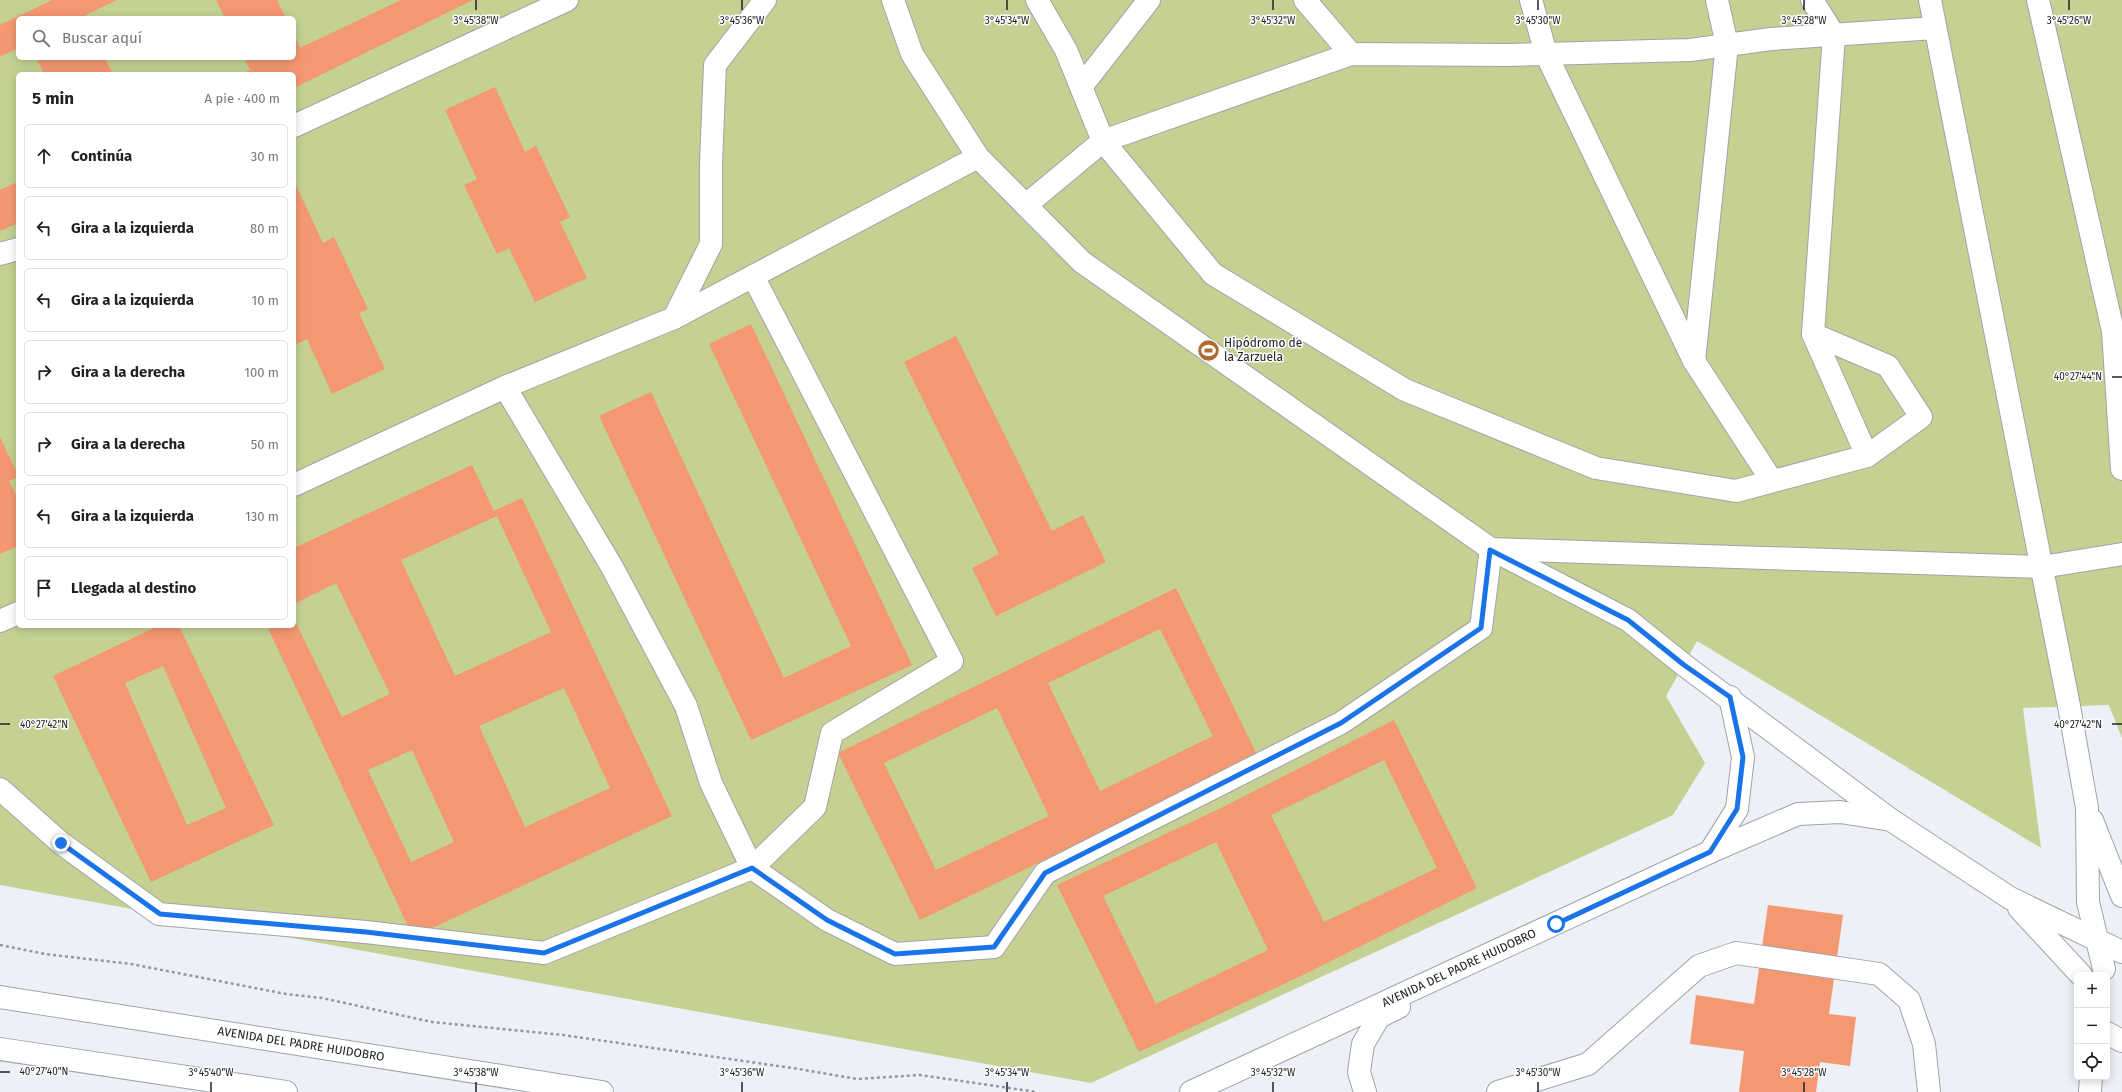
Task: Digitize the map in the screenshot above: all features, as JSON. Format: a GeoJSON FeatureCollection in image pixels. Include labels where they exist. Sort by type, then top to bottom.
{"type":"FeatureCollection","features":[{"type":"Feature","properties":{"kind":"main road"},"geometry":{"type":"LineString","coordinates":[[296,125],[567,0]]}},
{"type":"Feature","properties":{"kind":"main road"},"geometry":{"type":"LineString","coordinates":[[674,318],[711,244],[711,163],[715,65],[765,0]]}},
{"type":"Feature","properties":{"kind":"main road"},"geometry":{"type":"LineString","coordinates":[[893,0],[912,54],[978,157],[1082,262],[1490,550],[1628,620],[1684,665],[1730,697],[1891,820]]}},
{"type":"Feature","properties":{"kind":"main road"},"geometry":{"type":"LineString","coordinates":[[1037,0],[1066,50],[1103,141],[1213,274],[1405,390],[1596,468],[1736,491],[1866,456],[1921,417],[1888,366],[1812,334]]}},
{"type":"Feature","properties":{"kind":"main road"},"geometry":{"type":"LineString","coordinates":[[1081,87],[1149,0]]}},
{"type":"Feature","properties":{"kind":"main road"},"geometry":{"type":"LineString","coordinates":[[1305,0],[1352,54]]}},
{"type":"Feature","properties":{"kind":"main road"},"geometry":{"type":"LineString","coordinates":[[1531,0],[1546,54],[1694,361],[1772,481]]}},
{"type":"Feature","properties":{"kind":"main road"},"geometry":{"type":"LineString","coordinates":[[1694,361],[1727,45],[1717,0]]}},
{"type":"Feature","properties":{"kind":"main road"},"geometry":{"type":"LineString","coordinates":[[1812,0],[1834,35],[1812,334],[1866,456]]}},
{"type":"Feature","properties":{"kind":"main road"},"geometry":{"type":"LineString","coordinates":[[1930,0],[2042,567],[2087,808],[2088,902],[2097,941],[2109,968]]}},
{"type":"Feature","properties":{"kind":"main road"},"geometry":{"type":"LineString","coordinates":[[2038,0],[2112,331],[2122,468]]}},
{"type":"Feature","properties":{"kind":"main road"},"geometry":{"type":"LineString","coordinates":[[1026,206],[1103,141],[1352,54],[1546,54],[1690,50],[1771,39],[1935,28]]}},
{"type":"Feature","properties":{"kind":"main road"},"geometry":{"type":"LineString","coordinates":[[296,484],[505,388],[674,318],[978,157]]}},
{"type":"Feature","properties":{"kind":"main road"},"geometry":{"type":"LineString","coordinates":[[0,254],[16,250]]}},
{"type":"Feature","properties":{"kind":"main road"},"geometry":{"type":"LineString","coordinates":[[0,789],[61,843],[160,914],[366,932],[544,953],[752,868],[815,807],[832,733],[952,661],[753,276]]}},
{"type":"Feature","properties":{"kind":"main road"},"geometry":{"type":"LineString","coordinates":[[505,388],[612,567],[686,706],[711,783],[752,868],[827,920],[895,954],[994,947],[1045,873],[1341,723],[1481,628],[1490,550]]}},
{"type":"Feature","properties":{"kind":"main road"},"geometry":{"type":"LineString","coordinates":[[1490,550],[2042,567],[2122,554]]}},
{"type":"Feature","properties":{"kind":"main road"},"geometry":{"type":"LineString","coordinates":[[0,621],[16,614]]}},
{"type":"Feature","properties":{"kind":"main road"},"geometry":{"type":"LineString","coordinates":[[1710,852],[1737,809],[1743,757],[1730,697]]}},
{"type":"Feature","properties":{"kind":"main road"},"geometry":{"type":"LineString","coordinates":[[2087,808],[2122,896]]}},
{"type":"Feature","properties":{"kind":"main road","name":"AVENIDA DEL PADRE HUIDOBRO"},"geometry":{"type":"LineString","coordinates":[[1191,1092],[1710,852],[1798,814],[1840,812],[1891,820],[2010,898],[2122,952]]}},
{"type":"Feature","properties":{"kind":"main road","name":"AVENIDA DEL PADRE HUIDOBRO"},"geometry":{"type":"LineString","coordinates":[[2010,898],[2078,972]]}},
{"type":"Feature","properties":{"kind":"main road"},"geometry":{"type":"LineString","coordinates":[[1365,1092],[1359,1072],[1363,1044],[1379,1017],[1546,928]]}},
{"type":"Feature","properties":{"kind":"main road"},"geometry":{"type":"LineString","coordinates":[[1498,1092],[1588,1064],[1699,966],[1736,953],[1879,974],[1909,1000],[1924,1044],[1929,1092]]}},
{"type":"Feature","properties":{"kind":"main road","name":"AVENIDA DEL PADRE HUIDOBRO"},"geometry":{"type":"LineString","coordinates":[[0,997],[602,1092]]}},
{"type":"Feature","properties":{"kind":"main road"},"geometry":{"type":"LineString","coordinates":[[2110,1035],[2122,1041]]}},
{"type":"Feature","properties":{"kind":"main road"},"geometry":{"type":"LineString","coordinates":[[0,1049],[286,1092]]}},
{"type":"Feature","properties":{"kind":"main road"},"geometry":{"type":"LineString","coordinates":[[2090,1092],[2091,1080]]}},
{"type":"Feature","properties":{"kind":"path"},"geometry":{"type":"LineString","coordinates":[[0,946],[45,954],[131,964],[286,994],[322,998],[432,1022],[563,1035],[799,1069],[856,1079],[920,1075],[1037,1092]]}},
{"type":"Feature","properties":{"kind":"green space","name":"Hipódromo de la Zarzuela"},"geometry":{"type":"Polygon","coordinates":[[[0,0],[2122,0],[2122,738],[2109,705],[2023,708],[2041,848],[1697,641],[1666,696],[1705,763],[1673,815],[1091,1083],[0,885],[0,0]]]}},
{"type":"Feature","properties":{"kind":"building"},"geometry":{"type":"Polygon","coordinates":[[[52,0],[117,0],[84,16],[19,16],[52,0]]]}},
{"type":"Feature","properties":{"kind":"building"},"geometry":{"type":"Polygon","coordinates":[[[216,0],[277,0],[285,16],[224,16],[216,0]]]}},
{"type":"Feature","properties":{"kind":"building"},"geometry":{"type":"Polygon","coordinates":[[[401,0],[473,0],[296,87],[296,72],[246,72],[250,70],[245,60],[296,60],[296,39],[300,48],[401,0]]]}},
{"type":"Feature","properties":{"kind":"building"},"geometry":{"type":"Polygon","coordinates":[[[16,17],[16,49],[0,57],[0,25],[16,17]]]}},
{"type":"Feature","properties":{"kind":"building"},"geometry":{"type":"Polygon","coordinates":[[[37,60],[106,60],[112,72],[43,72],[37,60]]]}},
{"type":"Feature","properties":{"kind":"building"},"geometry":{"type":"Polygon","coordinates":[[[495,87],[525,152],[536,146],[570,217],[560,222],[587,278],[535,302],[509,248],[497,254],[464,185],[477,179],[445,110],[495,87]]]}},
{"type":"Feature","properties":{"kind":"building"},"geometry":{"type":"Polygon","coordinates":[[[16,183],[16,224],[0,231],[0,190],[16,183]]]}},
{"type":"Feature","properties":{"kind":"building"},"geometry":{"type":"Polygon","coordinates":[[[296,185],[323,243],[334,237],[368,309],[359,313],[385,369],[332,394],[307,339],[296,344],[296,185]]]}},
{"type":"Feature","properties":{"kind":"building"},"geometry":{"type":"Polygon","coordinates":[[[751,324],[912,665],[751,740],[599,416],[651,392],[784,678],[851,646],[709,344],[751,324]]]}},
{"type":"Feature","properties":{"kind":"building"},"geometry":{"type":"Polygon","coordinates":[[[956,336],[1052,531],[1083,515],[1106,562],[996,616],[972,568],[999,554],[904,362],[956,336]]]}},
{"type":"Feature","properties":{"kind":"building"},"geometry":{"type":"Polygon","coordinates":[[[0,437],[16,471],[16,478],[9,481],[16,495],[16,547],[0,554],[0,437]]]}},
{"type":"Feature","properties":{"kind":"building"},"geometry":{"type":"Polygon","coordinates":[[[472,465],[494,511],[522,498],[672,816],[413,937],[268,628],[296,628],[296,623],[342,717],[390,694],[336,583],[296,603],[296,547],[472,465]],[[497,516],[401,560],[455,676],[551,632],[497,516]],[[564,688],[479,726],[525,827],[610,788],[564,688]],[[412,750],[368,770],[411,862],[454,842],[412,750]]]}},
{"type":"Feature","properties":{"kind":"building"},"geometry":{"type":"Polygon","coordinates":[[[1176,588],[1258,757],[920,920],[838,753],[1176,588]],[[1160,629],[1048,683],[1100,791],[1213,736],[1160,629]],[[997,708],[884,763],[936,870],[1049,816],[997,708]]]}},
{"type":"Feature","properties":{"kind":"building"},"geometry":{"type":"Polygon","coordinates":[[[154,628],[180,628],[274,825],[151,882],[53,676],[154,628]],[[163,666],[125,683],[187,825],[226,808],[163,666]]]}},
{"type":"Feature","properties":{"kind":"building"},"geometry":{"type":"Polygon","coordinates":[[[1394,720],[1477,888],[1303,975],[1139,1052],[1057,885],[1221,808],[1394,720]],[[1384,760],[1271,815],[1324,922],[1437,868],[1384,760]],[[1216,842],[1103,896],[1156,1004],[1268,950],[1216,842]]]}},
{"type":"Feature","properties":{"kind":"building"},"geometry":{"type":"Polygon","coordinates":[[[1768,905],[1843,915],[1829,1014],[1856,1017],[1850,1066],[1820,1062],[1816,1092],[1739,1092],[1744,1051],[1690,1044],[1696,995],[1754,1004],[1768,905]]]}},
{"type":"Feature","properties":{"kind":"place","name":"Hipódromo de la Zarzuela"},"geometry":{"type":"Point","coordinates":[1208,350]}},
{"type":"Feature","properties":{"kind":"route"},"geometry":{"type":"LineString","coordinates":[[61,843],[160,914],[366,932],[544,953],[752,868],[827,920],[895,954],[994,947],[1045,873],[1341,723],[1481,628],[1490,550],[1628,620],[1684,665],[1730,697],[1743,757],[1737,809],[1710,852],[1556,924]]}}]}
